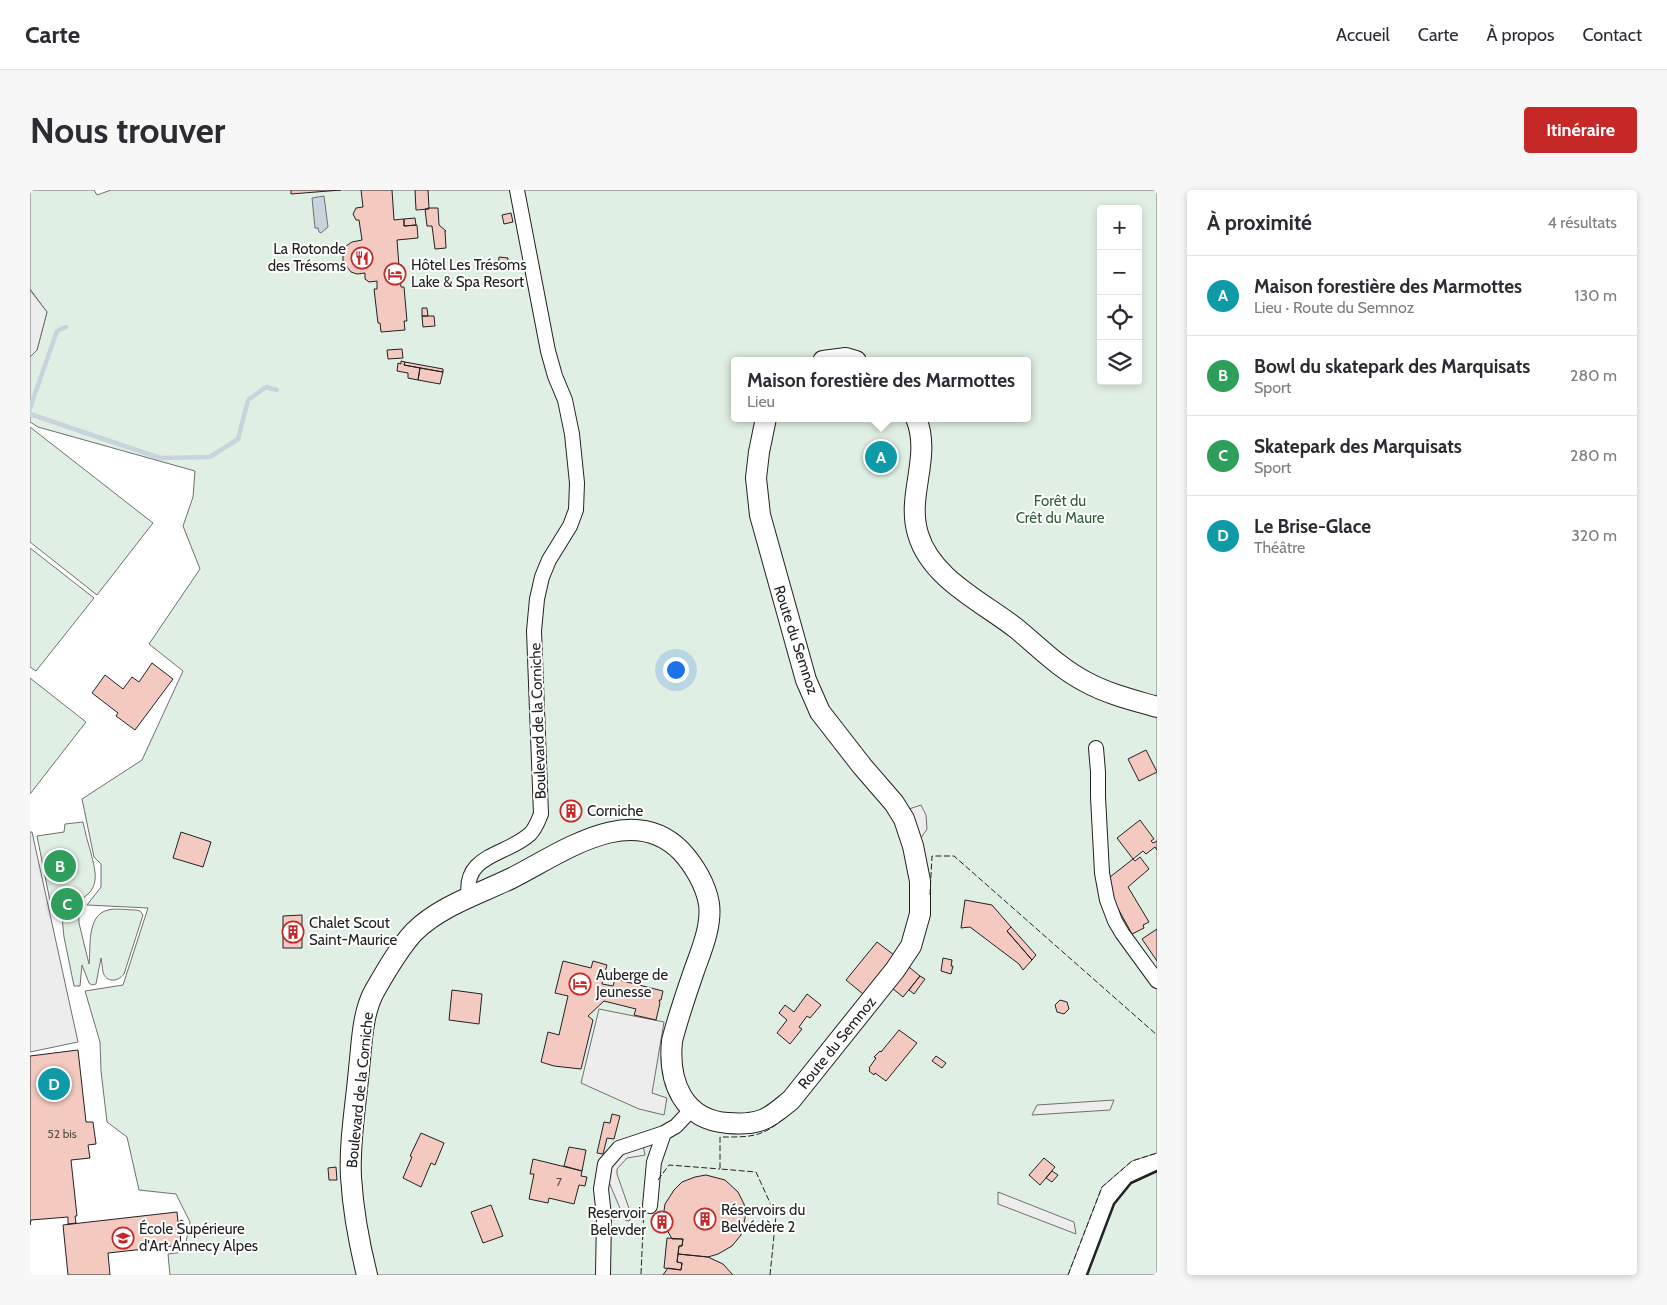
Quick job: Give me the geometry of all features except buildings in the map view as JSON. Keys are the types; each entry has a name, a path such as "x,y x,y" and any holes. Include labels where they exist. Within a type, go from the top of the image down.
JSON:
{"main road":[{"name":"Route du Semnoz","path":"469,897 595,836 614,832 647,832 663,837 677,847 690,860 699,876 709,904 709,920 706,935 676,1023 672,1041 672,1071 683,1098 692,1109 701,1117 714,1122 749,1124 763,1120 778,1112 804,1085 895,970 911,946 920,914 920,881 913,846 904,819 894,803 820,712 806,680 760,515 756,478 765,422"},
{"path":"917,422 922,440 921,463 915,491 913,516 918,536 932,561 947,577 1011,625 1071,674 1088,684 1121,697 1157,707"},
{"name":"Boulevard de la Corniche","path":"367,1275 360,1249 351,1175 363,1033 368,1007 375,990 414,932 444,910 469,897"}],"street":[{"name":"Boulevard de la Corniche","path":"469,897 469,877 474,869 482,861 517,844 530,834 537,825 541,814 534,631 537,599 542,577 549,560 570,526 576,510 577,484 572,434 565,400 555,376 548,351 517,190"},
{"path":"1096,748 1102,872 1107,900 1122,933 1157,981"},
{"path":"603,1275 604,1216 601,1189 605,1164 620,1148 664,1133 676,1126 692,1109"},
{"path":"650,1206 654,1162 664,1133"}],"green space":[{"name":"Forêt du Crêt du Maure","path":"30,190 94,190 97,195 111,190 1157,190 1157,1153 1132,1161 1102,1187 1068,1275 170,1275 168,1254 184,1252 190,1222 176,1194 139,1190 127,1137 107,1122 101,1071 100,1042 85,991 123,985 148,908 87,905 101,887 101,864 94,857 82,799 142,760 183,671 149,644 200,569 183,526 193,497 195,471 38,427 30,422 30,357 37,350 47,312 30,289"},
{"path":"30,427 153,523 97,595 30,542"},
{"path":"30,548 94,598 36,671 30,667"},
{"path":"30,678 86,722 30,794"},
{"path":"83,822 95,874 94,886 78,901 79,923 89,964 91,933 96,918 101,913 108,910 122,909 140,911 143,915 124,974 119,979 109,980 103,972 101,958 96,984 92,985 89,983 82,965 80,986 74,986 64,937 61,907 50,901 37,836 64,832 65,824"},
{"path":"1157,1171 1157,1275 1087,1275 1114,1204 1131,1183"}],"shaded area":[{"path":"324,196 328,227 321,233 318,228 315,228 312,198"},
{"path":"30,290 47,312 37,350 30,357"},
{"path":"921,805 926,815 927,829 919,841 909,809"},
{"path":"30,832 32,832 78,1042 30,1052"},
{"path":"599,1009 664,1022 652,1093 667,1098 664,1115 639,1109 581,1083"},
{"path":"1114,1100 1110,1110 1032,1115 1037,1105"},
{"path":"643,1145 645,1155 627,1158 617,1169 632,1217 629,1221 625,1220 608,1180 613,1158"},
{"path":"998,1192 1074,1222 1076,1234 998,1204"}],"waterway":[{"path":"30,408 57,331 66,327"},
{"path":"30,414 160,458 210,457 238,439 248,400 266,387 277,390"}],"fence":[{"path":"930,895 932,856 954,856 1157,1035"},
{"path":"770,1275 776,1216 756,1172 720,1169 720,1137 740,1137 762,1133 786,1117"},
{"path":"1068,1275 1102,1187 1132,1161 1157,1153"},
{"path":"658,1180 669,1165 720,1169"},
{"path":"641,1274 644,1207"}],"wall":[{"path":"1087,1275 1114,1204 1131,1183 1157,1171"}],"place":[{"name":"La Rotonde des Trésoms","path":"362,258"},
{"name":"Hôtel Les Trésoms Lake & Spa Resort","path":"395,274"},
{"name":"Maison forestière des Marmottes","path":"881,457"},
{"name":"Corniche","path":"571,811"},
{"name":"Bowl du skatepark des Marquisats","path":"60,866"},
{"name":"Skatepark des Marquisats","path":"67,904"},
{"name":"Chalet Scout Saint-Maurice","path":"293,932"},
{"name":"Auberge de Jeunesse","path":"580,984"},
{"name":"Le Brise-Glace","path":"54,1084"},
{"name":"Réservoirs du Belvédère 2","path":"705,1219"},
{"name":"Reservoir Belevder","path":"662,1222"},
{"name":"École Supérieure d'Art Annecy Alpes","path":"123,1238"}]}
